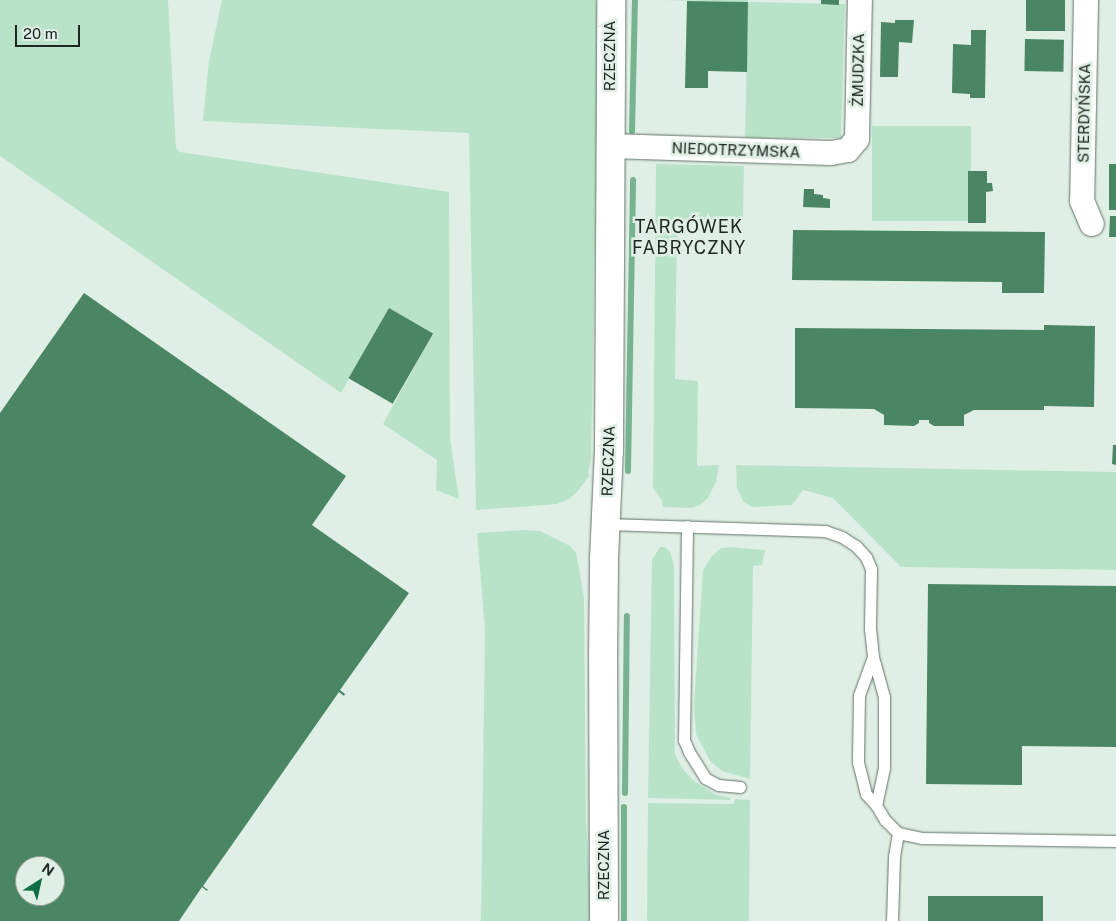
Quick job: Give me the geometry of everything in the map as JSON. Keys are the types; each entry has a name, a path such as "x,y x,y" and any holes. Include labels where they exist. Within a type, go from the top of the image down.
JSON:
{"street":[{"name":"RZECZNA","path":"604,921 603,660 610,440 611,0"},
{"name":"ŻMUDZKA","path":"857,139 860,0"},
{"name":"STERDYŃSKA","path":"1086,0 1082,201 1092,224"},
{"name":"NIEDOTRZYMSKA","path":"610,146 831,153 848,150 857,139"}],"lane":[{"path":"606,524 825,531 842,537 856,546 866,557 871,569 870,628 873,657 884,697 884,768 876,806"},
{"path":"687,526 684,740 705,778 718,785 740,787"},
{"path":"873,657 859,694 858,762 866,794 885,820 898,833 922,838 1116,841"},
{"path":"892,921 894,856 898,833"}],"green space":[{"path":"0,0 168,0 176,148 180,152 449,192 450,438 459,499 436,490 437,460 383,424 433,333 389,308 341,393 0,156"},
{"path":"222,0 596,0 599,17 591,460 588,474 590,475 569,499 557,504 476,510 469,133 203,121 209,61"},
{"path":"661,0 748,0 748,2"},
{"path":"748,2 845,4 841,138 745,138"},
{"path":"872,126 971,126 971,221 872,221"},
{"path":"656,164 744,166 743,219 677,219 675,379 698,381 697,466 719,465 716,482 708,498 700,505 691,508 663,507 662,500 653,488"},
{"path":"736,465 1116,472 1116,570 901,567 833,498 803,490 792,505 752,507 743,501 737,488"},
{"path":"524,530 540,531 570,546 576,553 579,568 584,598 586,821 592,921 481,921 485,630 477,533"},
{"path":"660,547 665,547 670,552 674,565 675,754 682,768 694,781 716,795 731,798 730,800 648,798 652,560"},
{"path":"721,548 765,550 762,565 753,566 750,779 722,771 710,761 696,734 694,704 703,570 712,556"},
{"path":"735,799 750,800 749,921 647,921 648,803 733,804"}],"building":[{"path":"821,0 839,0 839,5 821,4"},
{"path":"1026,0 1065,0 1065,31 1026,31"},
{"path":"687,1 748,2 747,72 708,71 708,88 685,88"},
{"path":"895,20 914,20 912,43 899,42 898,77 880,77 881,22 895,23"},
{"path":"971,30 986,30 985,98 970,98 970,94 952,93 953,44 971,45"},
{"path":"1025,39 1064,40 1063,72 1024,71"},
{"path":"1109,164 1116,164 1116,210 1109,210"},
{"path":"968,171 987,171 987,183 992,183 993,191 986,192 986,223 968,223"},
{"path":"804,189 814,189 814,194 823,195 823,198 830,199 830,208 803,207"},
{"path":"1110,216 1116,216 1116,237 1109,237"},
{"path":"793,230 1045,232 1044,293 1002,293 1002,282 792,280"},
{"path":"84,293 346,476 312,525 409,593 340,690 345,694 344,696 339,692 203,886 208,890 202,887 179,921 0,921 0,413"},
{"path":"389,308 433,334 393,404 348,378"},
{"path":"1044,325 1095,326 1094,407 1044,406 1044,410 974,410 964,415 964,426 934,426 929,423 929,420 919,420 919,423 914,426 884,425 884,415 874,409 795,408 795,328 1044,330"},
{"path":"1113,445 1116,445 1116,465 1112,464"},
{"path":"928,584 1116,586 1116,747 1022,746 1022,785 926,784"},
{"path":"928,896 1043,896 1043,921 928,921"}],"waterway":[{"path":"632,131 635,0"},
{"path":"628,471 633,180"},
{"path":"625,793 627,616"},
{"path":"624,807 624,921"}],"district":[{"name":"TARGÓWEK FABRYCZNY","path":"689,238"}]}
